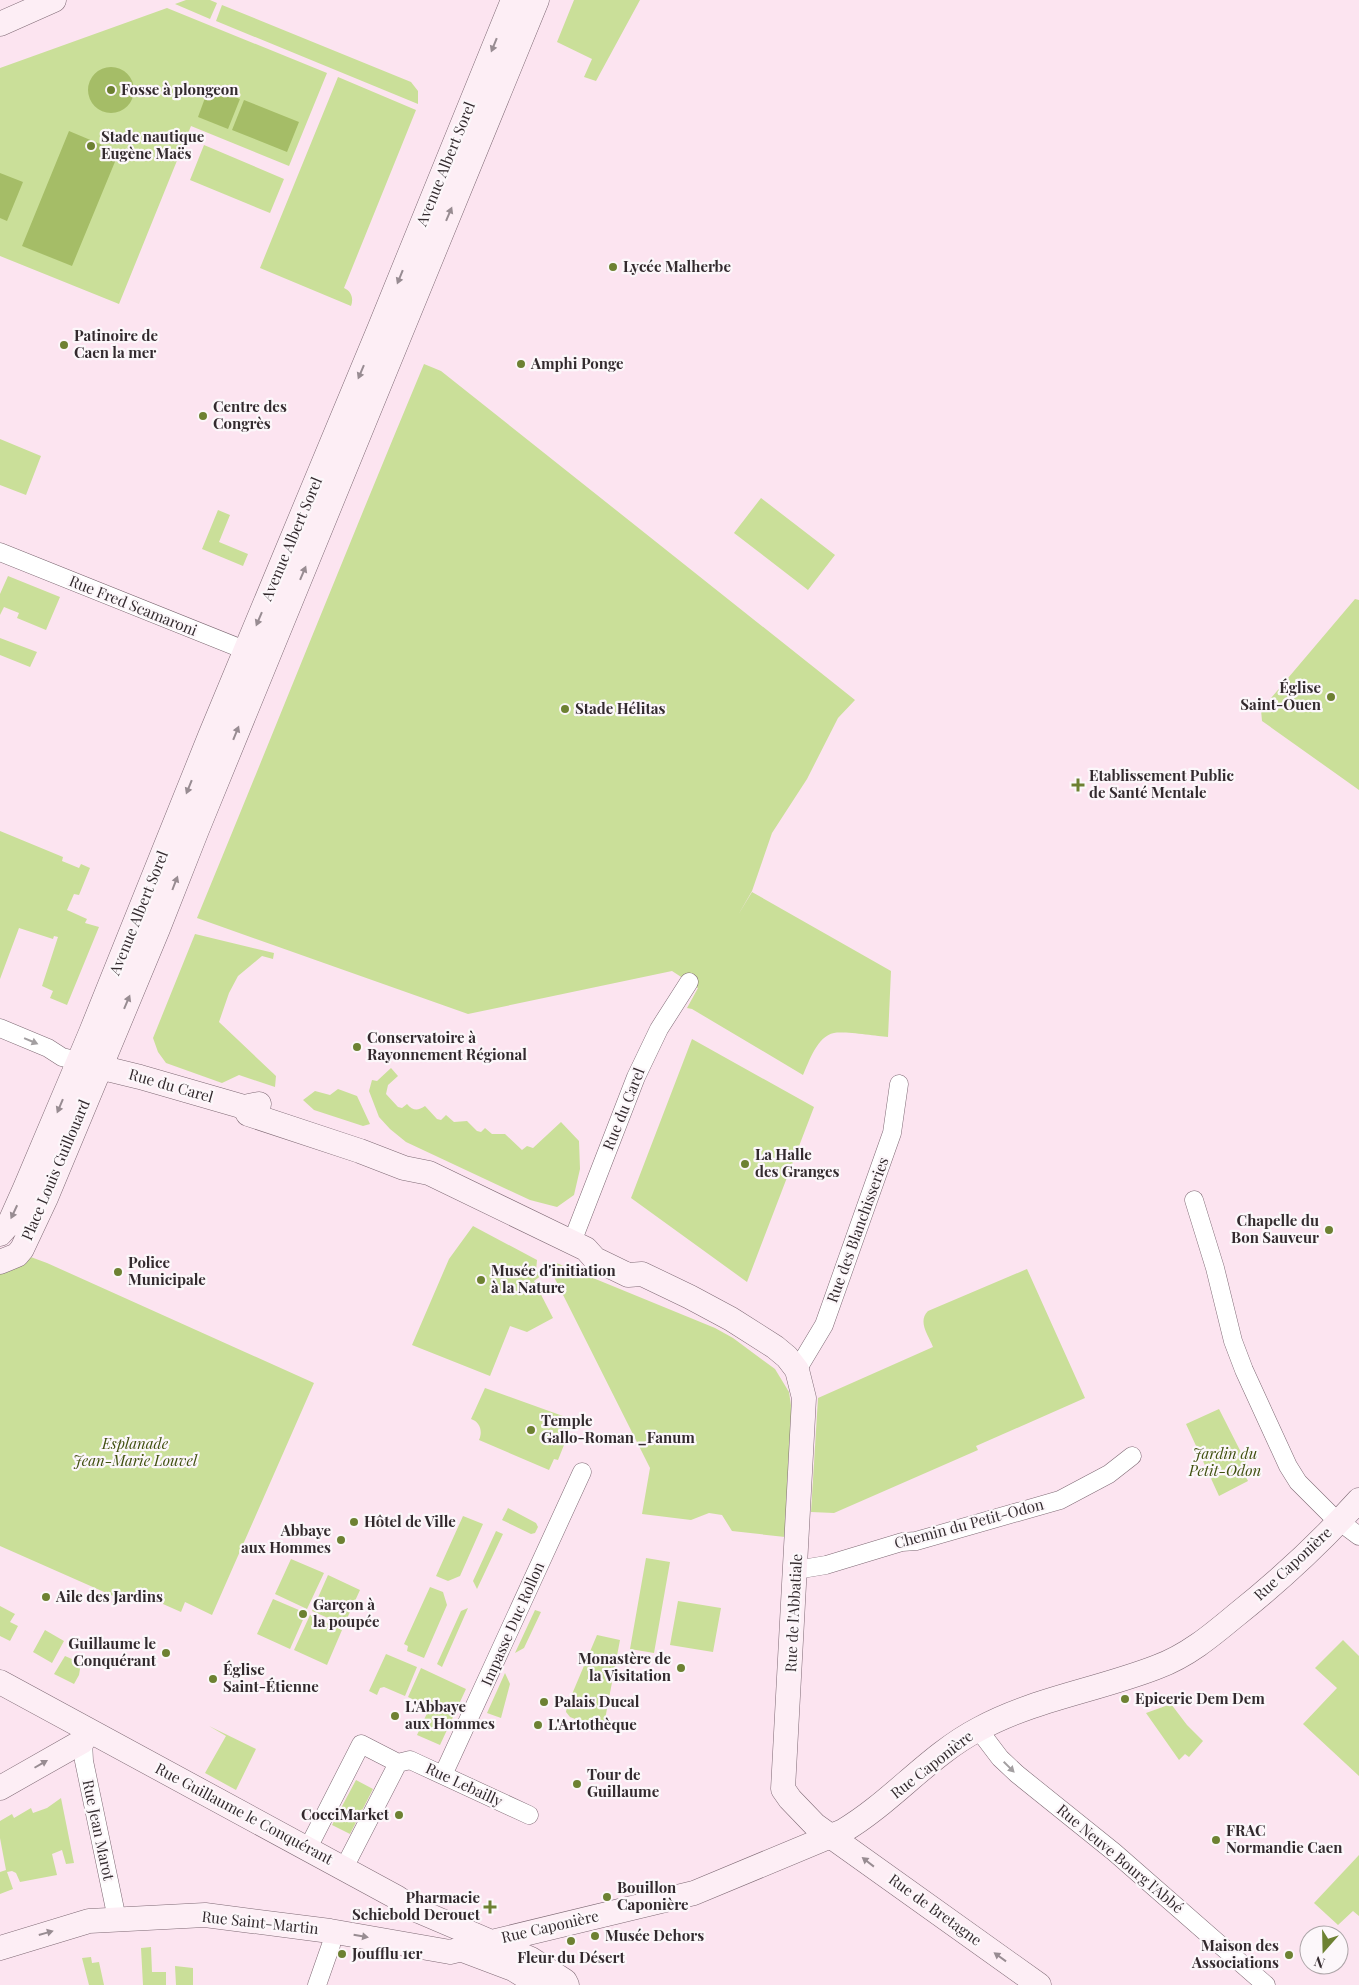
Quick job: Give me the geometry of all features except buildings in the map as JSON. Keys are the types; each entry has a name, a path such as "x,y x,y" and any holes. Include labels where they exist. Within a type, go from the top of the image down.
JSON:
{"main road":[{"path":"0,24 54,0"},
{"name":"Avenue Albert Sorel","path":"420,256 513,0"},
{"name":"Avenue Albert Sorel","path":"80,1062 158,929 189,848 256,655 420,256 537,0"},
{"name":"Rue du Carel","path":"80,1062 148,1079 244,1107 261,1104 374,1141 409,1155 429,1173 579,1246 604,1250 636,1265 642,1274 731,1319 775,1347 787,1357 797,1370"},
{"name":"Place Louis Guillouard","path":"0,1234 9,1224 80,1062"},
{"name":"Place Louis Guillouard","path":"0,1262 17,1255 28,1239 80,1062"},
{"name":"Rue de l'Abbatiale","path":"797,1370 804,1398 783,1789 815,1825 831,1835"},
{"name":"Rue Caponière","path":"490,1942 694,1893 843,1831 862,1819 960,1740 978,1729 1004,1716 1158,1667 1200,1644 1248,1605 1340,1521 1359,1500"},
{"name":"Rue Guillaume le Conquérant","path":"0,1682 86,1735 308,1848 396,1896 414,1910 531,1959 565,1981 567,1985"},
{"path":"0,1788 86,1735"},
{"name":"Rue de Bretagne","path":"831,1835 1039,1985"},
{"name":"Rue Saint-Martin","path":"0,1948 89,1921 216,1916 330,1931 450,1952 490,1942"},
{"path":"490,1942 513,1969"},
{"path":"460,1949 513,1969 539,1985"}],"street":[{"name":"Rue Fred Scamaroni","path":"0,552 256,655"},
{"name":"Rue du Carel","path":"579,1246 636,1077 659,1029 689,982"},
{"path":"0,1028 80,1062"},
{"name":"Rue des Blanchisseries","path":"797,1370 824,1325 892,1134 899,1084"},
{"path":"1194,1200 1215,1268 1233,1341 1244,1370 1288,1466 1298,1482 1332,1516 1359,1536"},
{"name":"Chemin du Petit-Odon","path":"796,1570 826,1565 902,1542 916,1542 1060,1500 1109,1474 1132,1456"},
{"name":"Impasse Duc Rollon","path":"443,1775 582,1472"},
{"name":"Rue Neuve Bourg l'Abbé","path":"978,1729 1000,1758 1017,1774 1114,1852 1266,1985"},
{"name":"Rue Jean Marot","path":"86,1735 84,1761 117,1919"},
{"path":"308,1848 361,1744 398,1763 344,1868"},
{"name":"Rue Lebailly","path":"398,1763 410,1760 529,1815"},
{"path":"317,1985 331,1945"}],"green space":[{"path":"186,0 210,0 217,3 210,19 175,4"},
{"path":"574,0 640,0 596,81 584,77 592,59 557,42"},
{"path":"222,5 411,82 418,91 418,104 216,21"},
{"name":"Stade nautique Eugène Maës","path":"167,8 327,73 289,166 191,126 119,304 0,256 0,68"},
{"path":"338,77 416,110 344,288 351,295 351,306 260,268"},
{"path":"204,145 284,179 270,213 190,180"},
{"name":"Stade Hélitas","path":"424,364 441,371 855,700 838,718 807,779 772,833 752,891 738,915 752,892 891,971 888,1037 845,1033 828,1035 814,1050 803,1075 692,1009 687,1008 698,988 672,971 468,1014 197,918"},
{"path":"0,439 41,456 26,495 0,485"},
{"path":"761,498 835,555 808,590 734,533"},
{"path":"218,510 230,515 219,542 248,554 243,566 202,549"},
{"path":"8,576 60,597 46,630 17,618 19,613 4,607 0,615 0,594"},
{"path":"1355,599 1359,600 1359,790 1262,721 1261,710"},
{"path":"0,638 37,652 30,667 0,655"},
{"path":"0,831 63,857 62,861 79,868 81,864 90,868 79,895 74,894 67,910 87,919 85,923 99,927 67,1005 50,998 53,991 42,986 58,937 54,936 53,939 19,928 0,979"},
{"path":"195,934 274,953 273,959 262,956 238,976 229,993 219,1022 276,1076 275,1087 239,1075 222,1083 166,1063 158,1052 153,1038"},
{"name":"La Halle des Granges","path":"692,1039 814,1107 747,1282 631,1198"},
{"path":"391,1068 398,1076 388,1085 386,1094 398,1107 402,1108 407,1104 416,1110 425,1106 437,1119 441,1120 446,1115 454,1122 467,1121 477,1131 481,1132 485,1128 492,1134 505,1134 522,1150 527,1146 533,1148 561,1122 579,1141 580,1169 574,1195 557,1207 530,1200 406,1142 379,1117 369,1091 372,1080 377,1081"},
{"path":"338,1089 357,1096 370,1124 363,1126 314,1110 303,1100 315,1091 330,1095"},
{"path":"473,1226 537,1260 536,1271 542,1275 534,1281 553,1318 527,1332 510,1326 490,1376 412,1345 449,1259"},
{"name":"Esplanade Jean-Marie Louvel","path":"28,1256 314,1383 212,1615 185,1602 181,1612 163,1604 165,1599 157,1595 155,1599 134,1596 120,1599 0,1546 0,1272"},
{"path":"554,1262 715,1328 733,1338 775,1369 789,1392 792,1412 785,1537 732,1531 722,1515 709,1513 691,1520 642,1514 650,1468 548,1265"},
{"path":"1027,1269 1085,1398 976,1446 978,1450 834,1513 811,1512 818,1398 933,1347 924,1324 925,1315 928,1311"},
{"path":"485,1388 574,1420 558,1460 554,1459 549,1470 479,1440 480,1427 477,1422 471,1419"},
{"name":"Jardin du Petit-Odon","path":"1219,1409 1249,1468 1243,1471 1248,1481 1219,1496 1186,1424"},
{"path":"508,1508 536,1523 538,1527 535,1533 531,1534 502,1520"},
{"path":"463,1516 483,1524 460,1576 448,1581 436,1576"},
{"path":"496,1531 503,1534 477,1589 473,1581"},
{"path":"646,1558 670,1562 654,1653 630,1649"},
{"path":"291,1559 324,1573 307,1609 275,1594"},
{"path":"328,1575 360,1590 344,1625 312,1611"},
{"path":"430,1587 443,1592 447,1605 424,1658 407,1651 408,1646 404,1644"},
{"path":"273,1599 306,1613 290,1649 257,1634"},
{"path":"678,1601 721,1608 713,1652 670,1645"},
{"path":"0,1606 15,1614 10,1622 18,1626 10,1641 0,1636"},
{"path":"468,1608 442,1667 437,1664 461,1611"},
{"path":"535,1610 541,1612 524,1648 515,1653"},
{"path":"310,1615 342,1630 327,1665 294,1650"},
{"path":"45,1630 64,1641 52,1663 33,1652"},
{"path":"597,1635 620,1640 603,1730 570,1717 566,1712"},
{"path":"1343,1640 1359,1656 1359,1776 1303,1724 1337,1688 1315,1668"},
{"path":"386,1654 417,1667 405,1696 384,1687 380,1688 377,1695 369,1691"},
{"path":"65,1656 81,1663 79,1675 74,1684 54,1674"},
{"path":"421,1668 466,1689 440,1745 417,1735 429,1709 427,1706 408,1697"},
{"path":"505,1673 510,1684 501,1718 487,1713"},
{"path":"1171,1704 1187,1725 1203,1741 1189,1757 1185,1754 1179,1760 1146,1713"},
{"path":"209,1726 256,1749 236,1790 205,1773 226,1736"},
{"path":"356,1780 373,1789 350,1834 332,1825"},
{"path":"61,1798 74,1863 66,1864 62,1850 52,1854 57,1875 20,1882 16,1873 12,1871 7,1872 13,1889 0,1894 0,1872 6,1870 0,1838 0,1821 12,1814 14,1818 31,1808 33,1813 47,1808"},
{"path":"1359,1855 1359,1916 1353,1911 1338,1925 1314,1903"},
{"path":"151,1947 152,1972 166,1972 166,1985 143,1985 141,1948"},
{"path":"91,1957 92,1963 99,1962 104,1985 89,1985 82,1958"},
{"path":"175,1966 193,1968 193,1985 176,1985"}],"shaded area":[{"name":"Fosse à plongeon","path":"111,67 124,71 130,77 134,90 130,103 124,109 111,113 98,109 92,103 88,90 92,77 98,71"},
{"path":"209,87 240,99 228,129 198,117"},
{"path":"244,100 299,122 287,152 232,130"},
{"path":"69,131 119,152 72,266 22,246"},
{"path":"0,173 23,182 7,221 0,218"}],"place":[{"name":"Fosse à plongeon","path":"111,90"},
{"name":"Stade nautique Eugène Maës","path":"91,146"},
{"name":"Lycée Malherbe","path":"613,267"},
{"name":"Patinoire de Caen la mer","path":"64,345"},
{"name":"Amphi Ponge","path":"521,364"},
{"name":"Centre des Congrès","path":"203,416"},
{"name":"Église Saint-Ouen","path":"1331,697"},
{"name":"Stade Hélitas","path":"565,709"},
{"name":"Etablissement Public de Santé Mentale","path":"1078,785"},
{"name":"Conservatoire à Rayonnement Régional","path":"357,1047"},
{"name":"La Halle des Granges","path":"745,1164"},
{"name":"Chapelle du Bon Sauveur","path":"1329,1230"},
{"name":"Police Municipale","path":"118,1272"},
{"name":"Musée d'initiation à la Nature","path":"481,1280"},
{"name":"Temple Gallo-Roman _Fanum","path":"531,1430"},
{"name":"Hôtel de Ville","path":"354,1522"},
{"name":"Abbaye aux Hommes","path":"341,1540"},
{"name":"Aile des Jardins","path":"46,1597"},
{"name":"Garçon à la poupée","path":"303,1614"},
{"name":"Guillaume le Conquérant","path":"166,1653"},
{"name":"Monastère de la Visitation","path":"681,1668"},
{"name":"Église Saint-Étienne","path":"213,1679"},
{"name":"Epicerie Dem Dem","path":"1125,1699"},
{"name":"Palais Ducal","path":"544,1702"},
{"name":"L'Abbaye aux Hommes","path":"395,1716"},
{"name":"L'Artothèque","path":"538,1725"},
{"name":"Tour de Guillaume","path":"577,1784"},
{"name":"CocciMarket","path":"399,1815"},
{"name":"FRAC Normandie Caen","path":"1216,1840"},
{"name":"Bouillon Caponière","path":"607,1897"},
{"name":"Pharmacie Schiebold Derouet","path":"490,1907"},
{"name":"Musée Dehors","path":"595,1936"},
{"name":"Fleur du Désert","path":"571,1941"},
{"name":"Joufflu 1er","path":"342,1954"},
{"name":"Maison des Associations","path":"1289,1955"}]}
